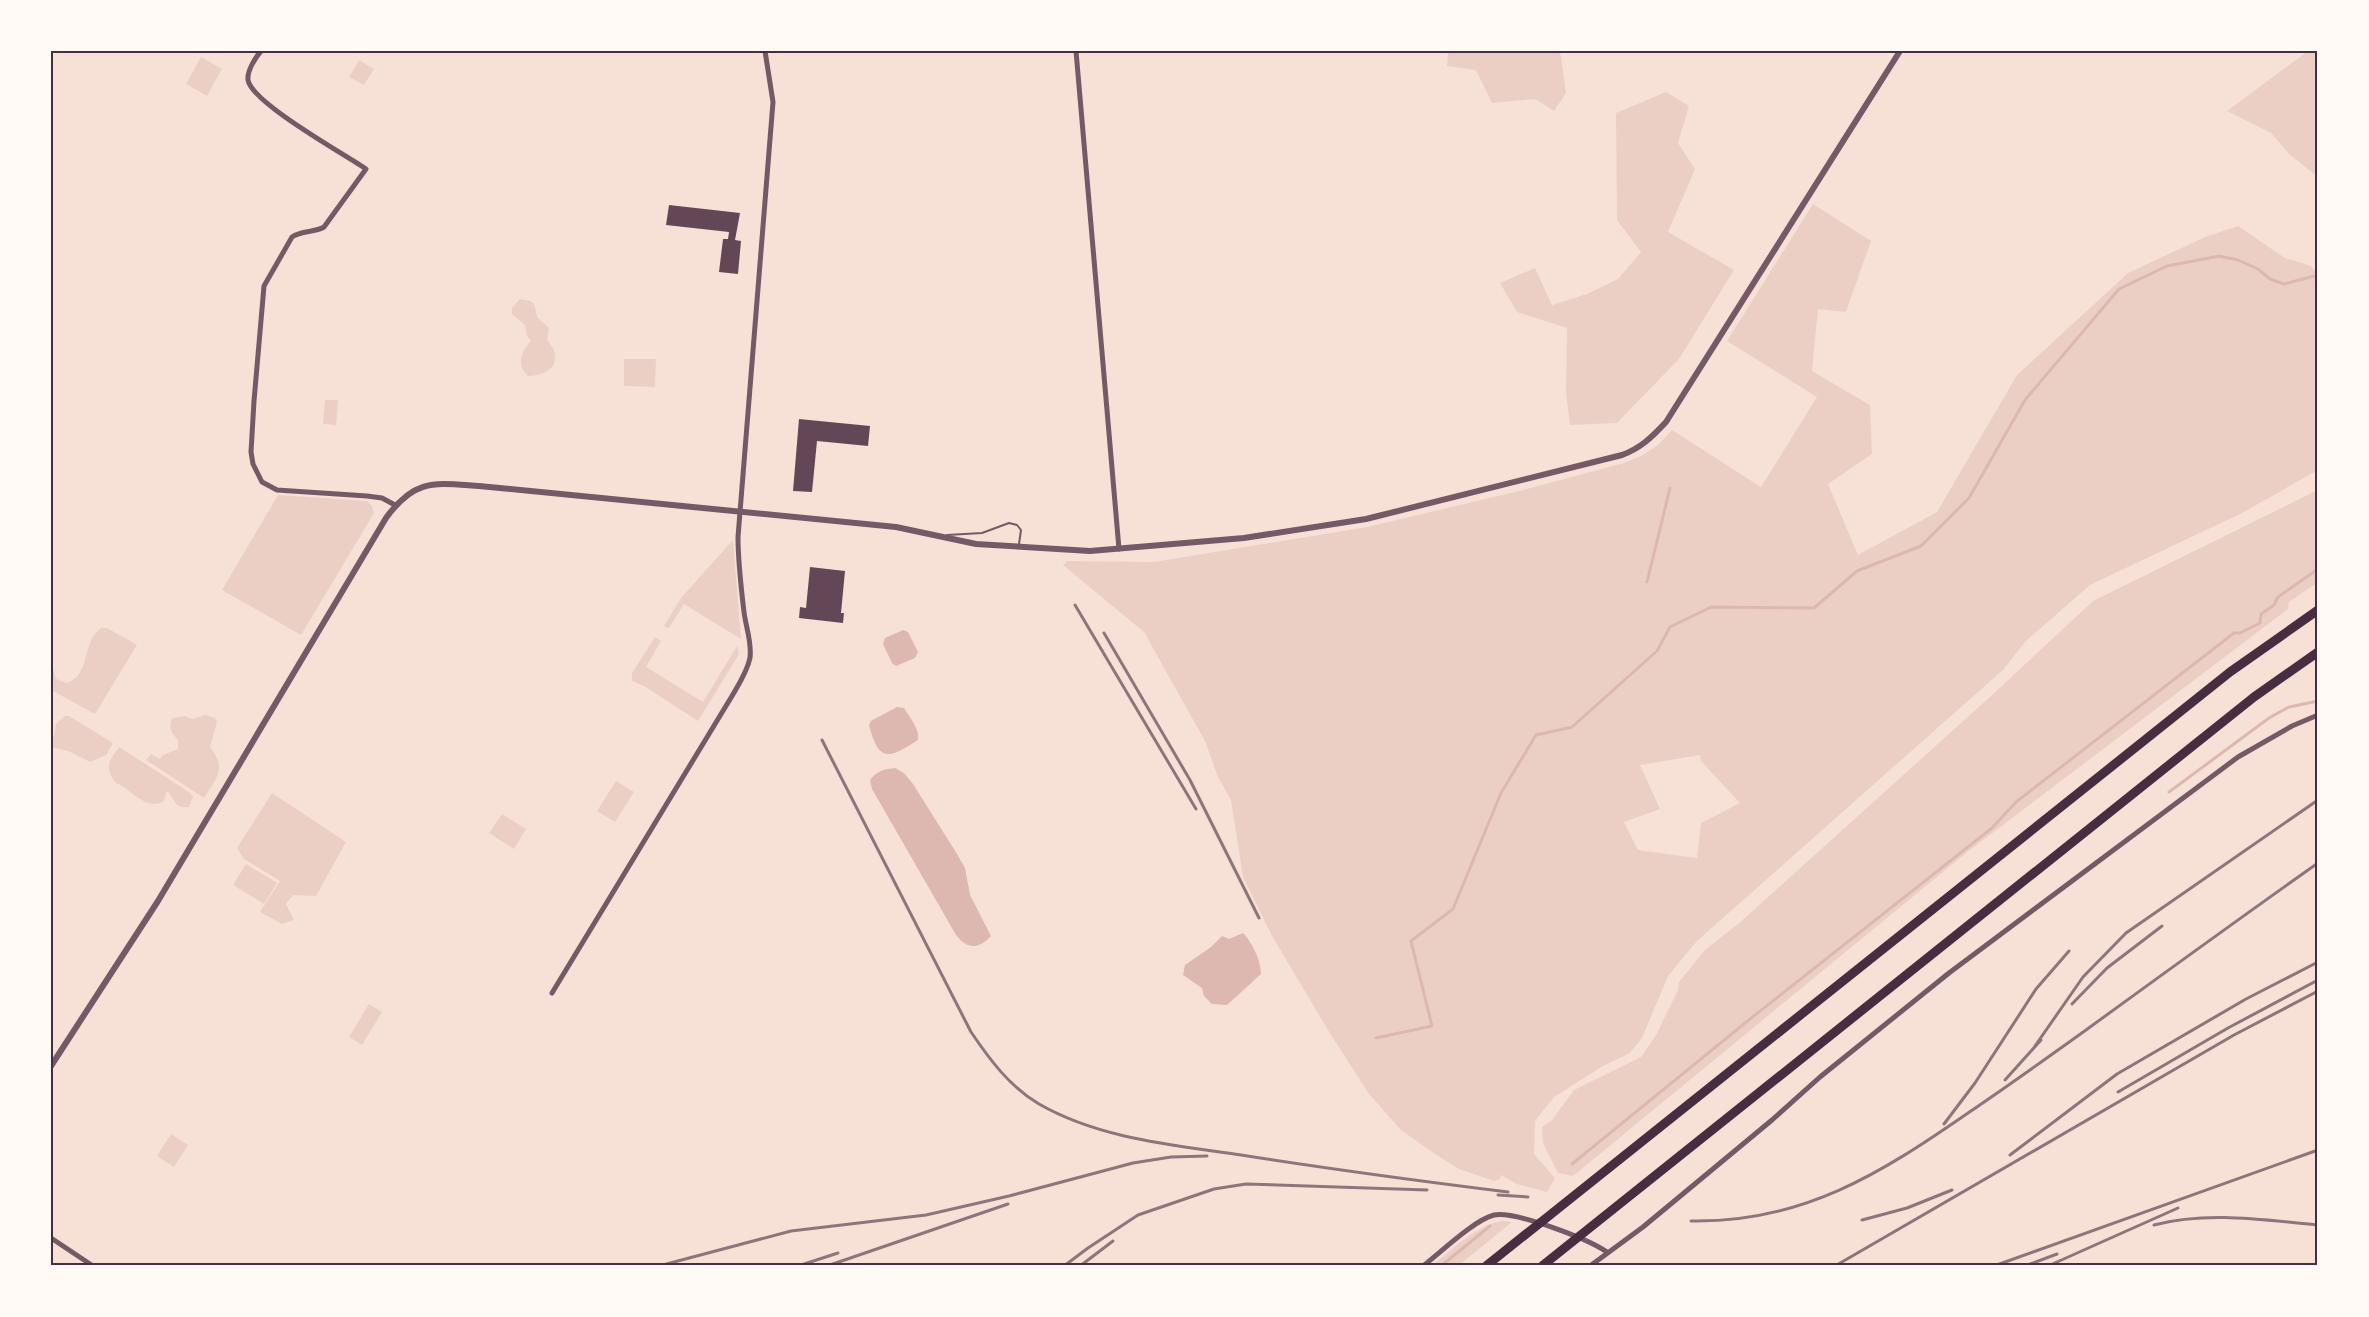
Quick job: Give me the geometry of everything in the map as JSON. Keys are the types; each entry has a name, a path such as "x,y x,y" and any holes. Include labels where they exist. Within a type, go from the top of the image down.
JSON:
{"highway":[{"path":"1486,1266 2230,672 2318,610"},
{"path":"1542,1266 2254,697 2318,652"}],"street":[{"path":"261,51 254,60 248,78 251,88 271,108 366,169 324,227 318,231 298,233 292,237 264,286 251,442 253,464 262,482 277,490 368,496 382,498 395,505"},
{"path":"552,993 747,669 751,646 738,560 739,512 773,102 765,51"},
{"path":"1076,51 1119,549"},
{"path":"51,1066 158,901 395,505 414,490 439,484 860,523 932,534 976,544 1071,551 1244,538 1366,519 1518,483 1622,455 1637,449 1651,439 1666,422 1900,51"},
{"path":"1590,1266 1643,1227 1820,1077 1949,973 2238,757 2292,726 2318,715"},
{"path":"1423,1266 1477,1224 1494,1215 1520,1218 1596,1244 1607,1252"},
{"path":"51,1238 93,1266"}],"lane":[{"path":"932,534 982,533 1009,523 1017,525 1021,530 1021,543 1015,548"}],"shaded area":[{"path":"1448,51 1560,51 1566,93 1554,111 1535,99 1492,103 1476,70 1447,66"},
{"path":"2308,51 2318,51 2318,177 2289,154 2271,133 2227,111"},
{"path":"201,57 222,69 207,96 186,84"},
{"path":"359,60 374,69 364,85 349,77"},
{"path":"1666,92 1689,106 1678,143 1695,169 1668,232 1734,270 1679,359 1617,423 1570,425 1566,393 1567,328 1517,312 1500,283 1535,268 1552,305 1587,294 1618,279 1641,252 1617,220 1616,113"},
{"path":"1813,204 1871,241 1846,312 1818,309 1812,371 1870,405 1872,454 1828,484 1858,555 1937,512 2017,375 2128,273 2205,237 2238,226 2285,258 2311,266 2318,274 2318,470 2242,513 2090,585 2025,642 2004,669 1697,941 1668,976 1642,1038 1630,1053 1603,1066 1554,1097 1535,1121 1534,1154 1555,1178 1547,1192 1517,1184 1501,1175 1500,1179 1494,1181 1459,1169 1435,1154 1401,1130 1369,1094 1272,936 1243,877 1231,800 1218,777 1205,741 1144,632 1063,565 1067,561 1154,562 1367,527 1624,463 1658,445 1672,430 1761,487 1817,397 1727,341","holes":["1700,755 1701,761 1740,803 1701,823 1697,858 1638,850 1624,822 1660,809 1640,765"]},
{"path":"520,299 531,301 535,306 537,317 549,328 547,340 555,354 555,360 549,370 544,373 528,376 522,367 522,354 531,341 527,336 525,325 512,314 512,308"},
{"path":"624,359 656,359 655,387 624,386"},
{"path":"325,400 338,400 336,425 323,424"},
{"path":"2318,490 2318,582 2289,602 2288,609 1966,853 1573,1176 1558,1173 1543,1143 1542,1127 1552,1120 1574,1090 1641,1057 1656,1035 1678,990 1679,982 1705,950 1738,924 2093,601"},
{"path":"278,495 367,501 374,513 301,635 222,590"},
{"path":"733,540 741,639 684,604 669,628 664,626 681,598"},
{"path":"101,628 107,628 137,645 95,714 51,690 51,662 56,679 67,683 75,678 80,672 91,641"},
{"path":"903,630 908,632 918,652 915,658 896,666 892,663 883,644 885,638"},
{"path":"655,637 661,641 646,667 703,702 737,646 739,654 698,721 644,686 632,681 632,673"},
{"path":"897,707 904,708 912,720 918,732 918,740 900,751 887,754 877,746 869,725 871,721"},
{"path":"205,715 215,718 217,722 210,747 219,767 216,778 204,798 146,760 151,754 160,759 163,755 178,749 178,740 170,727 172,718 185,716 192,719"},
{"path":"65,716 69,716 113,743 106,755 90,762 68,751 51,747 51,736 54,736 56,724"},
{"path":"119,747 189,792 193,797 189,807 178,805 167,791 164,801 151,804 116,783 110,772 109,764"},
{"path":"895,768 904,773 913,784 965,868 970,895 991,936 982,944 968,945 956,935 872,789 870,780 875,774"},
{"path":"616,781 634,792 615,822 597,811"},
{"path":"272,793 346,842 316,896 293,895 286,904 294,920 282,924 260,912 280,881 244,859 237,848"},
{"path":"502,814 526,829 514,849 489,833"},
{"path":"246,864 277,883 264,904 233,885"},
{"path":"1243,933 1255,952 1261,974 1227,1005 1212,1004 1204,996 1202,988 1183,975 1185,965 1211,947 1222,936 1229,939"},
{"path":"369,1004 382,1012 362,1045 349,1037"},
{"path":"171,1134 188,1145 174,1167 157,1156"},
{"path":"1503,1221 1512,1222 1458,1266 1432,1266 1475,1232"}],"building":[{"path":"669,205 740,213 735,240 741,241 738,274 719,272 723,239 728,239 729,232 666,225"},
{"path":"799,419 870,426 868,446 817,441 812,492 793,491"},
{"path":"810,567 845,571 841,613 844,613 843,623 799,618 800,607 806,608"}],"waterway":[{"path":"1376,1038 1432,1026 1411,941 1453,909 1501,793 1536,735 1572,727 1657,651 1670,627 1711,607 1814,608 1857,571 1921,546 1969,498 2025,400 2119,289 2167,266 2219,256 2238,260 2258,269 2270,279 2284,284 2318,275"},
{"path":"1647,582 1670,488"},
{"path":"1572,1164 1750,1019 1992,828 2016,802 2234,633 2240,633 2260,623 2261,614 2274,605 2278,597 2318,569"},
{"path":"2169,792 2269,718 2289,707 2318,701"},
{"path":"1441,1266 1490,1226"}],"railway":[{"path":"1075,605 1196,809"},
{"path":"1104,633 1190,780 1259,918"},
{"path":"822,740 971,1032 1001,1072 1019,1090 1039,1104 1087,1125 1138,1139 1341,1170 1508,1192"},
{"path":"2035,1046 2083,977 2126,933 2318,800"},
{"path":"1691,1221 1769,1214 1804,1204 1871,1175 1998,1093 2318,863"},
{"path":"2072,1004 2107,968 2162,926"},
{"path":"1944,1124 1975,1083 2036,989 2069,951"},
{"path":"2010,1155 2117,1074 2246,999 2318,962"},
{"path":"2118,1092 2228,1028 2318,980"},
{"path":"1835,1266 2234,1035 2318,991"},
{"path":"2005,1080 2041,1040"},
{"path":"1994,1266 2318,1150"},
{"path":"659,1266 791,1231 926,1215 1133,1163 1171,1157 1207,1156"},
{"path":"1064,1266 1138,1215 1214,1189 1246,1184 1427,1190"},
{"path":"1862,1220 1907,1208 1952,1190"},
{"path":"1498,1195 1528,1197"},
{"path":"827,1266 1008,1204"},
{"path":"2048,1266 2178,1208"},
{"path":"2154,1225 2194,1218 2256,1219 2318,1225"},
{"path":"1080,1266 1113,1241"},
{"path":"798,1266 838,1253"},
{"path":"2025,1266 2057,1254"}]}
